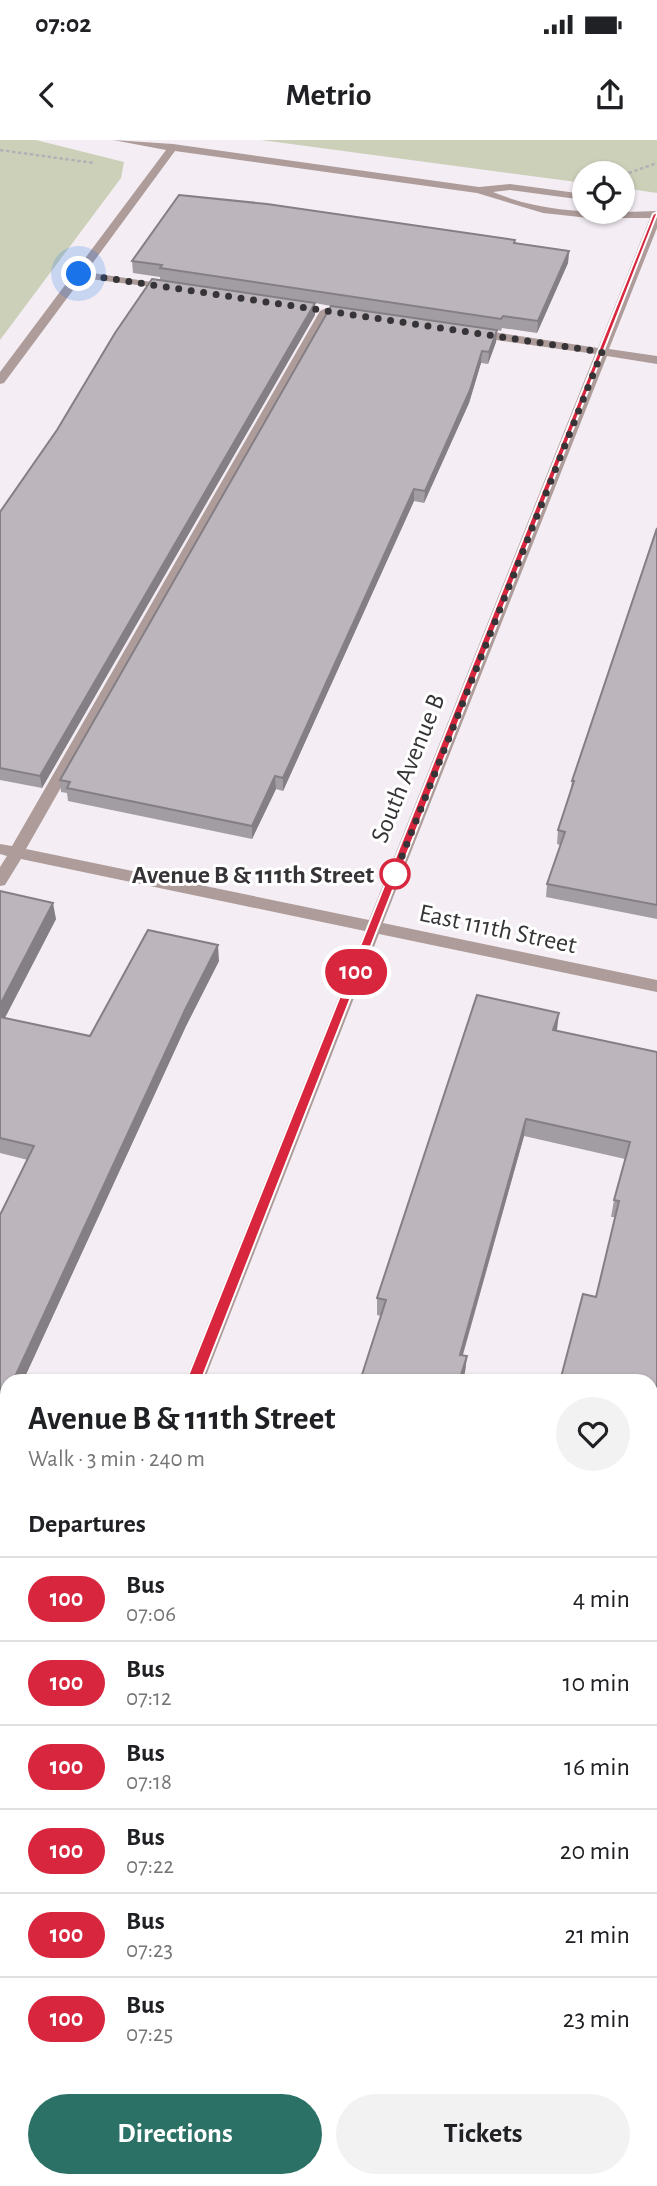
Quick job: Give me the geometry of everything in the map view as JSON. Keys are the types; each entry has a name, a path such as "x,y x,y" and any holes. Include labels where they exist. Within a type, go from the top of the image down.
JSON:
{"street":[{"path":"118,140 479,190 510,187 572,195"},
{"path":"0,380 173,147"},
{"path":"479,190 507,203 605,217 657,214"},
{"path":"635,208 657,214"},
{"name":"South Avenue B","path":"197,1374 657,214"},
{"path":"79,274 190,290"},
{"path":"0,881 8,851 326,311"},
{"path":"458,331 657,360"},
{"name":"East 111th Street","path":"8,851 657,986"}],"path":[{"path":"0,150 102,164"},
{"path":"635,171 657,163"}],"green space":[{"path":"0,140 36,140 124,162 121,178 0,340"},
{"path":"261,140 657,140 657,193 635,190 635,161 572,161 572,181"}],"building":[{"path":"179,195 267,204 515,240 514,243 569,251 538,321 503,316 501,319 160,268 162,265 132,261"},
{"path":"152,279 315,303 40,776 0,768 0,512 57,430 115,333"},
{"path":"331,306 497,330 489,352 482,351 470,390 425,491 414,489 283,778 275,776 252,826 67,788 70,782 60,780"},
{"path":"657,528 657,905 547,884 565,832 558,830 572,781"},
{"path":"0,891 53,903 0,1005"},
{"path":"148,930 218,945 185,1010 16,1374 0,1374 0,1215 34,1146 0,1138 0,1017 90,1036"},
{"path":"477,995 559,1013 553,1030 657,1052 657,1374 562,1374 583,1294 596,1297 619,1201 614,1200 630,1142 526,1119 460,1355 467,1356 461,1374 362,1374 386,1300 377,1298"}],"bus line":[{"name":"100","path":"197,1374 657,214"}],"place":[{"name":"Avenue B & 111th Street","path":"395,874"}],"route":[{"path":"79,274 602,352 395,874"}]}
